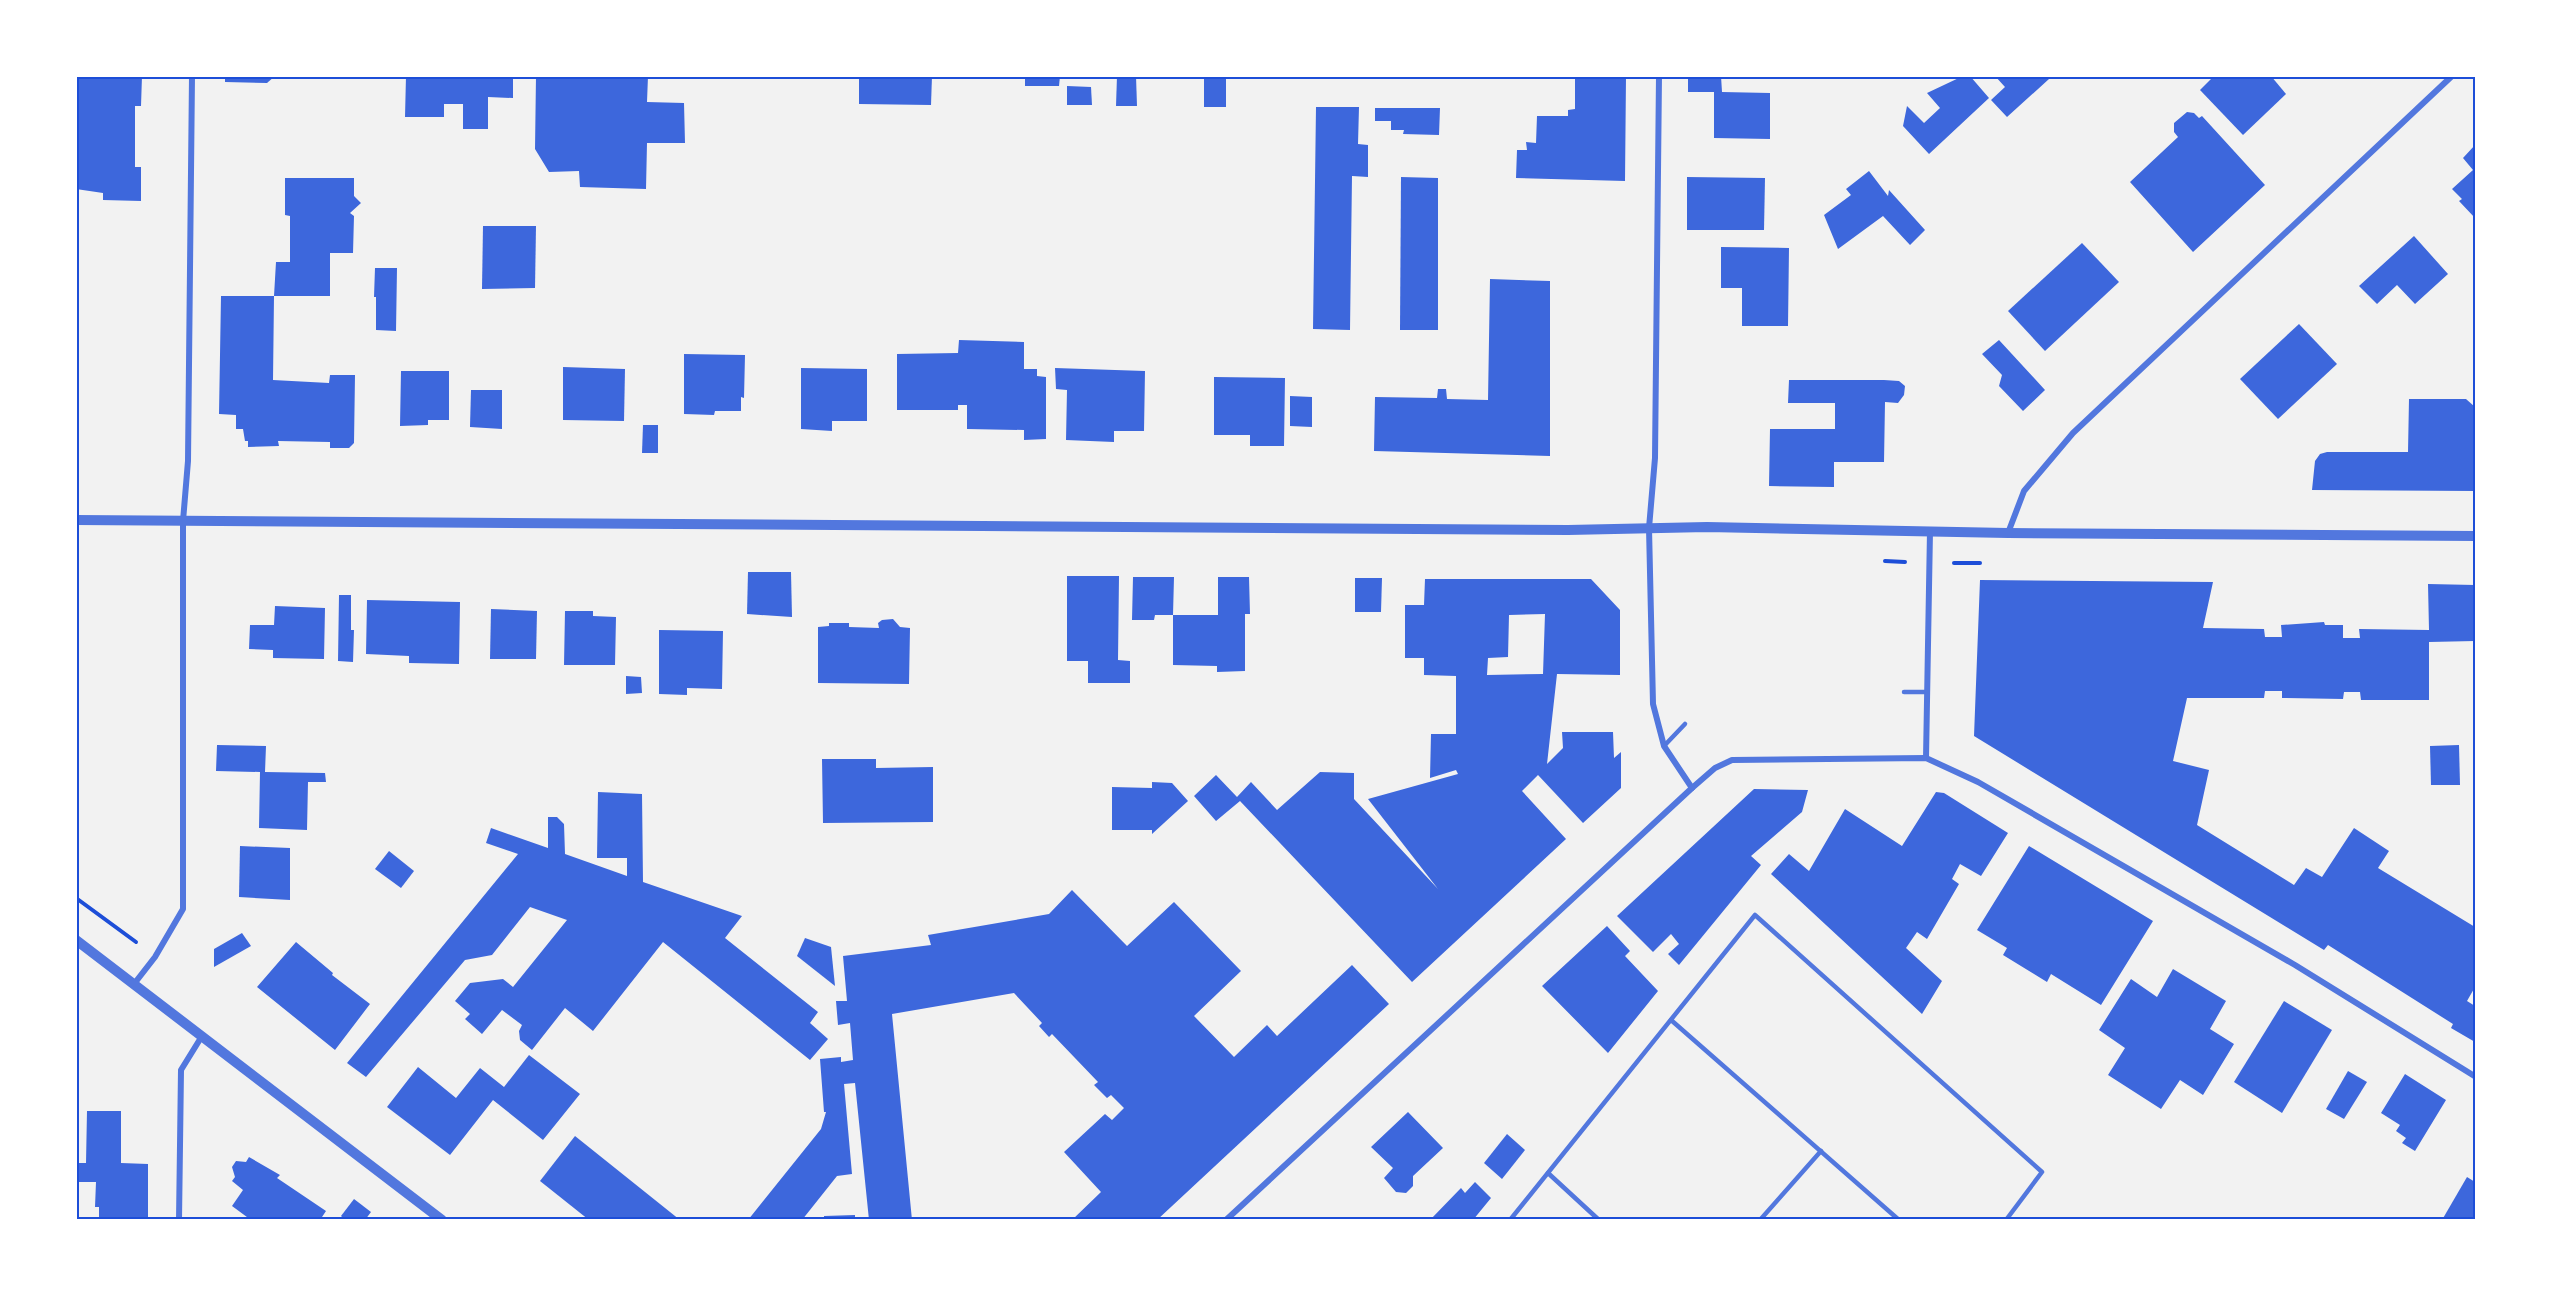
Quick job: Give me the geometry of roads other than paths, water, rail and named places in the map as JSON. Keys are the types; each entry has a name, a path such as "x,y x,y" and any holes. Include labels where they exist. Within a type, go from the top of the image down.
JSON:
{"street":[{"path":"134,984 155,957 183,909 183,521 188,461 192,76"},
{"path":"1659,76 1655,458 1649,528 1653,704 1664,746 1692,788"},
{"path":"2008,533 2024,491 2073,433 2452,76"},
{"path":"76,520 1556,530 1649,528 2475,537"},
{"path":"1926,758 1930,531"},
{"path":"1226,1220 1692,788 1716,768 1732,760 1926,758 1978,782 2274,953 2475,1077"},
{"path":"76,940 442,1220"},
{"path":"178,1220 181,1070 202,1036"}],"lane":[{"path":"1904,692 1927,692"},
{"path":"1664,746 1685,724"},
{"path":"1510,1220 1755,915 2042,1172 2006,1220"},
{"path":"1671,1020 1899,1220"},
{"path":"1760,1220 1821,1151"},
{"path":"1548,1173 1599,1220"}]}
